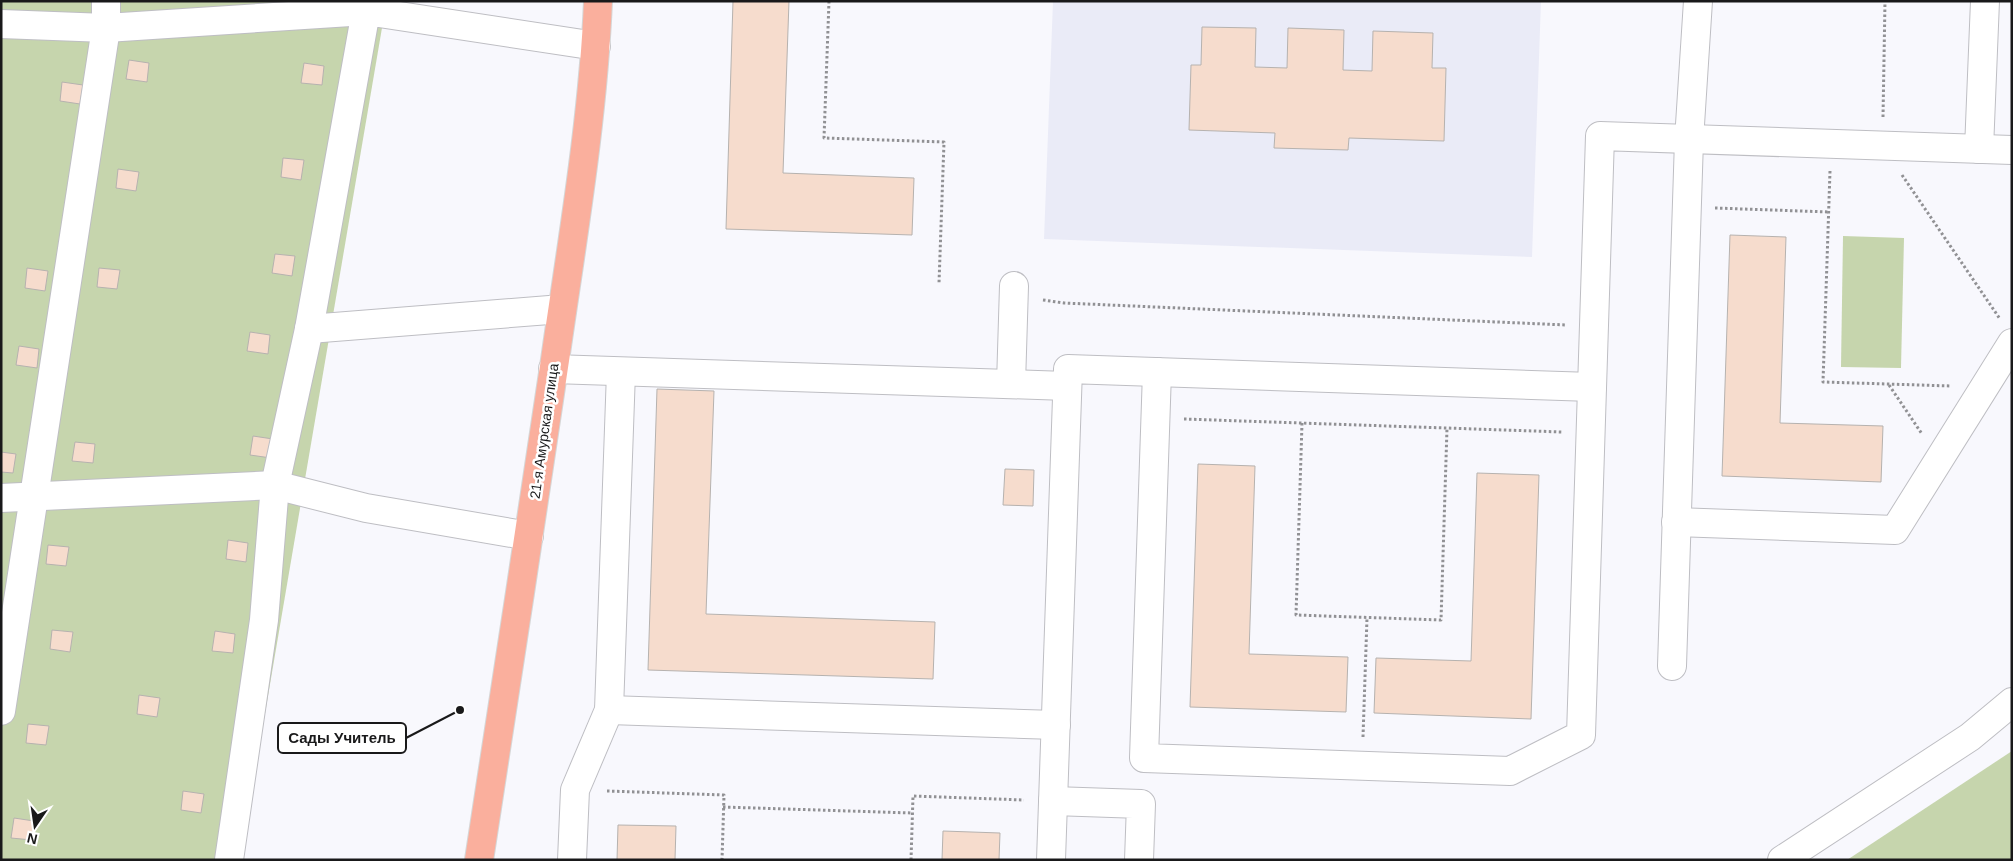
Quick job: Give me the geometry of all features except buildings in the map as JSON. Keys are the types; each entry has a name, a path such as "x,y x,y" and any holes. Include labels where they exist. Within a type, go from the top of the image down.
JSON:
{"main road":[{"name":"21-я Амурская улица","path":"479,860 562,309 589,111 596,46 598,1"}],"lane":[{"path":"1,711 106,28 106,1"},
{"path":"1672,666 1689,140 1698,1"},
{"path":"1979,149 1985,1"},
{"path":"230,860 264,620 274,485 309,329 367,6"},
{"path":"1,24 106,28 367,6 596,46"},
{"path":"1157,372 1144,758 1510,771 1581,735 1600,136 2012,150"},
{"path":"1011,384 1014,286"},
{"path":"309,329 562,309"},
{"path":"1676,522 1895,530 2012,343"},
{"path":"1051,860 1068,369 1592,387"},
{"path":"553,370 1067,386"},
{"path":"572,860 574,790 610,710 620,372"},
{"path":"1,498 274,485 366,508 529,536"},
{"path":"1782,860 1970,737 2012,702"},
{"path":"610,710 1056,725"},
{"path":"1053,801 1141,804 1139,860"}],"path":[{"path":"829,1 824,138 944,142 939,283"},
{"path":"1831,144 1824,382 1984,387"},
{"path":"1687,208 1829,212"},
{"path":"1014,286 1037,299 1064,303 1594,326"},
{"path":"1888,385 1939,459"},
{"path":"1155,418 1591,433"},
{"path":"1302,423 1296,616 1441,620 1447,428"},
{"path":"1362,766 1367,618"},
{"path":"574,790 724,795 722,860"},
{"path":"911,860 913,796 1053,801"},
{"path":"723,807 912,813"}],"shaded area":[{"path":"1053,1 1541,1 1532,257 1044,239"}],"green space":[{"path":"1,1 383,1 383,22 240,860 1,860"},
{"path":"1843,236 1904,238 1901,368 1841,367"},
{"path":"2012,751 2012,860 1847,860"}],"place":[{"name":"Сады Учитель","path":"460,710"}]}
